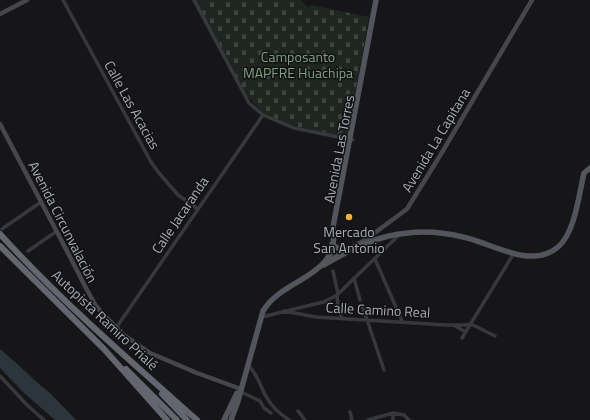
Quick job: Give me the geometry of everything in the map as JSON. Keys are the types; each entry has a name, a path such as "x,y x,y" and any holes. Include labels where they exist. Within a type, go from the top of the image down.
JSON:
{"highway":[{"name":"Autopista Ramiro Prialé","path":"1,231 31,267 110,342 197,420"},
{"name":"Autopista Ramiro Prialé","path":"0,246 104,350 167,420"},
{"path":"110,342 187,420"},
{"path":"104,350 177,420"},
{"path":"145,374 162,386 202,420"}],"main road":[{"name":"Avenida Las Torres","path":"224,420 240,390 256,324 264,305 276,292 336,254 332,244 334,231 336,227 377,0"},
{"path":"319,268 336,254 400,234 409,233 463,237 526,256 539,255 552,251 560,246 567,236 571,226 584,173 590,168"},
{"path":"332,244 337,248 346,249"},
{"name":"Avenida Las Torres","path":"231,420 261,317 265,308 274,298 319,268 326,261"}],"street":[{"path":"0,14 27,0"},
{"name":"Calle Las Acacias","path":"63,0 151,162 178,195 198,209"},
{"path":"194,0 249,103 263,115 294,128 351,140"},
{"name":"Avenida La Capitana","path":"336,254 365,240 407,209 532,0"},
{"name":"Calle Jacaranda","path":"116,328 263,115"},
{"name":"Avenida Circunvalación","path":"0,124 93,302 104,315 116,328 140,347 152,354 240,390"},
{"path":"1,231 41,202"},
{"path":"28,251 57,231"},
{"path":"261,317 319,303 338,295 400,234"},
{"path":"462,338 514,253"},
{"path":"374,258 402,321"},
{"path":"333,271 338,295 338,310 342,318"},
{"path":"354,278 360,300"},
{"path":"362,305 384,370"},
{"name":"Calle Camino Real","path":"284,311 316,317 453,325 471,324"},
{"path":"471,324 495,336"},
{"path":"453,325 466,332"},
{"path":"248,365 256,374 266,397 277,411 289,420"},
{"path":"0,376 27,405 44,420"},
{"path":"240,390 260,401 264,408 272,413"},
{"path":"298,411 305,420"},
{"path":"350,412 352,420"},
{"path":"393,413 393,420"},
{"path":"368,420 393,413 404,415 409,420"}],"green space":[{"name":"Camposanto MAPFRE Huachipa","path":"195,0 301,0 308,8 311,5 369,17 347,137 293,126 264,114 246,95"}],"shaded area":[{"path":"0,349 50,393 76,420 55,420 23,392 0,368"}],"place":[{"name":"Mercado San Antonio","path":"349,217"}]}
